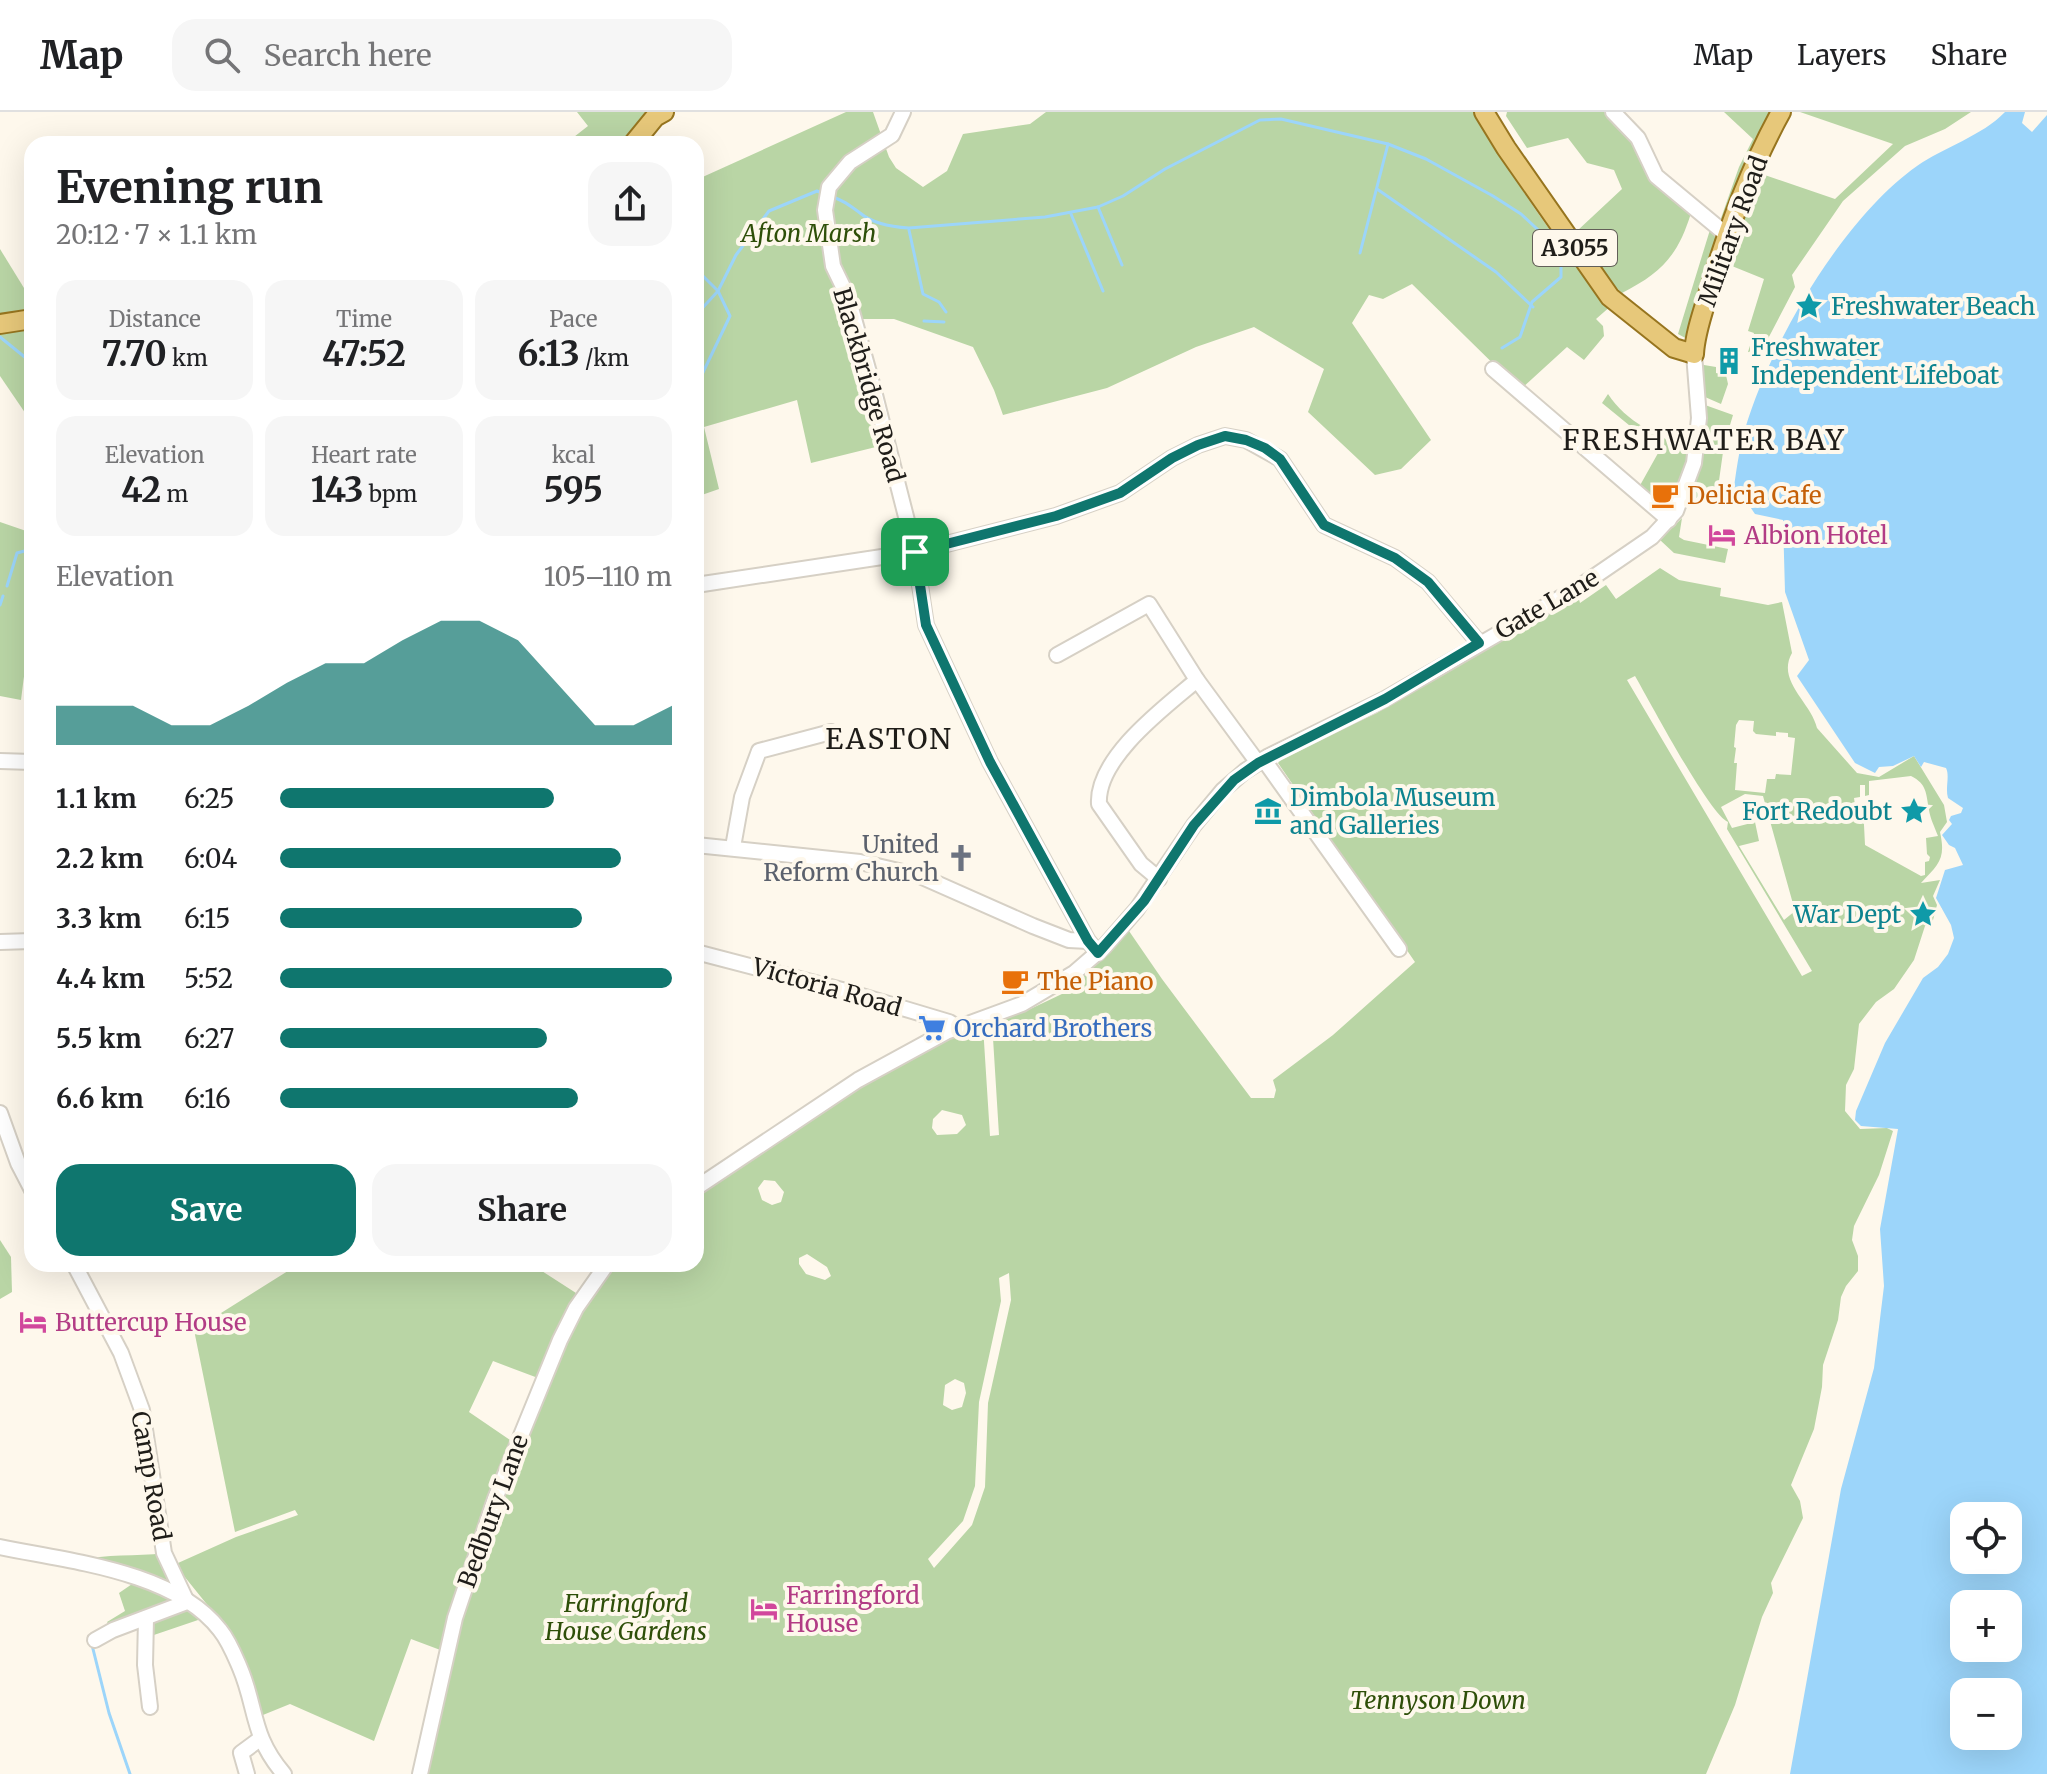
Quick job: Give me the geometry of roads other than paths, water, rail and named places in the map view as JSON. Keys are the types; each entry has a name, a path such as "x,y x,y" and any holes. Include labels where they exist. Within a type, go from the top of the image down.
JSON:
{"main road":[{"path":"640,136 655,117 664,112"},
{"name":"A3055","path":"1484,112 1610,297 1674,348 1694,354"},
{"name":"Military Road","path":"1694,354 1727,235 1756,160 1781,112"},
{"path":"0,324 24,320"}],"street":[{"name":"Blackbridge Road","path":"903,112 892,135 850,162 829,187 825,206 833,266 848,297 915,552 926,625 990,762 1093,947"},
{"path":"1613,112 1638,138 1656,176 1727,235"},
{"name":"Gate Lane","path":"957,1027 1022,1004 1074,973 1093,947 1137,909 1182,840 1234,780 1261,761 1385,699 1606,570 1652,537 1679,506 1694,463 1698,441 1698,397 1694,354"},
{"path":"1493,369 1669,520"},
{"path":"704,584 915,552 1056,516 1120,493 1172,458 1225,436 1246,440 1280,459 1324,525 1395,558 1428,582 1479,643"},
{"path":"1057,655 1149,604 1197,680 1261,761 1399,949"},
{"path":"1159,879 1141,864 1099,804 1098,793 1132,738 1197,680"},
{"path":"733,847 742,797 759,751 831,732"},
{"path":"0,761 24,762"},
{"path":"704,845 860,862 920,876 1033,926 1093,947"},
{"path":"0,942 24,941"},
{"name":"Victoria Road","path":"704,954 842,990 957,1027"},
{"path":"704,1182 831,1095 957,1027"},
{"path":"0,1113 24,1175"},
{"name":"Camp Road","path":"78,1272 121,1353 142,1410 164,1553 187,1602"},
{"name":"Bedbury Lane","path":"420,1774 452,1628 495,1499 560,1340 576,1308 601,1272"},
{"path":"0,1547 79,1561 132,1575 187,1602 218,1627 231,1645 243,1675 260,1739 284,1774"},
{"path":"95,1640 187,1602"},
{"path":"146,1618 145,1665 150,1707"},
{"path":"247,1774 241,1753 260,1739"}],"water":[{"path":"2005,112 2025,112 2022,123 2032,132 2047,115 2047,1774 1790,1774 1841,1489 1874,1368 1884,1286 1880,1229 1898,1129 1861,1126 1855,1120 1856,1111 1885,1043 1923,978 1938,967 1948,954 1954,938 1951,925 1936,898 1945,870 1963,865 1955,848 1942,835 1952,824 1949,820 1951,816 1961,813 1963,808 1948,798 1946,768 1924,762 1921,767 1914,756 1893,766 1879,767 1875,773 1855,763 1797,676 1809,660 1785,592 1783,520 1755,514 1742,495 1733,495 1743,437 1772,359 1836,250 1889,189 1917,166 1974,135"}],"waterway":[{"path":"833,197 870,219 909,228 1045,217 1098,207 1260,120 1281,119 1388,144 1426,159 1521,214 1550,241 1561,261 1561,277 1532,302 1520,337 1502,348"},
{"path":"1360,253 1388,144"},
{"path":"1377,189 1496,272 1533,307"},
{"path":"704,306 718,291 736,255 769,211 817,191 822,193"},
{"path":"1098,207 1122,265"},
{"path":"1071,214 1103,291"},
{"path":"909,230 923,294 939,302 946,312"},
{"path":"704,277 718,291 730,316 704,370"},
{"path":"924,321 944,322"},
{"path":"0,337 24,356"},
{"path":"7,586 17,553 24,551"},
{"path":"0,605 3,596"},
{"path":"92,1645 109,1713 130,1774"}],"place":[{"name":"Freshwater Beach","path":"1809,306"},
{"name":"Freshwater Independent Lifeboat","path":"1729,361"},
{"name":"Delicia Cafe","path":"1665,495"},
{"name":"Albion Hotel","path":"1722,535"},
{"name":"Dimbola Museum and Galleries","path":"1268,811"},
{"name":"Fort Redoubt","path":"1914,811"},
{"name":"United Reform Church","path":"961,858"},
{"name":"War Dept","path":"1923,914"},
{"name":"The Piano","path":"1015,981"},
{"name":"Orchard Brothers","path":"932,1028"},
{"name":"Buttercup House","path":"33,1322"},
{"name":"Farringford House","path":"764,1609"}],"district":[{"name":"FRESHWATER BAY","path":"1704,440"},
{"name":"EASTON","path":"889,739"}],"park label":[{"name":"Afton Marsh","path":"809,233"},
{"name":"Farringford House Gardens","path":"626,1617"},
{"name":"Tennyson Down","path":"1438,1700"}]}
